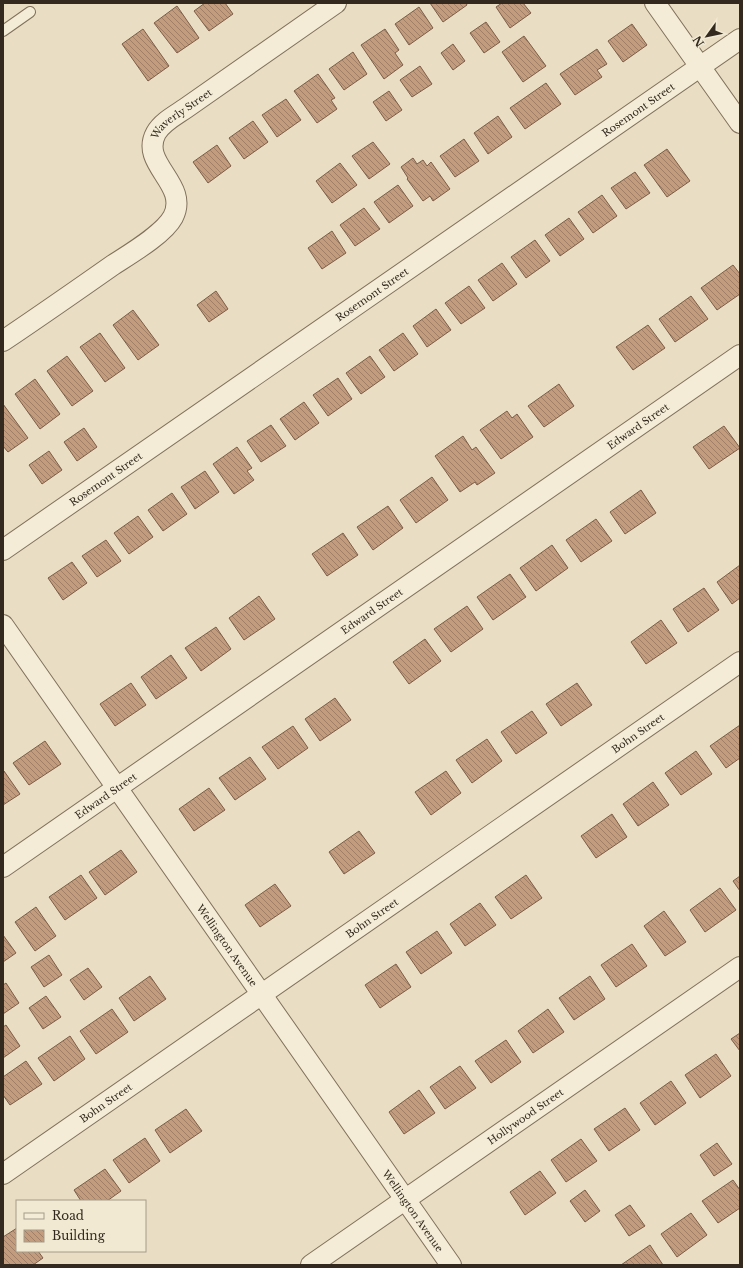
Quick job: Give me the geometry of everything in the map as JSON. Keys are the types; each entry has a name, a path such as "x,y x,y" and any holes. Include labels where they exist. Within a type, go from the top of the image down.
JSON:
{"street":[{"name":"Waverly Street","path":"3,341 168,226 174,215 177,204 175,191 158,165 154,155 153,146 156,133 163,125 192,103 336,3"},
{"path":"655,3 740,123"},
{"name":"Rosemont Street","path":"3,550 740,39"},
{"name":"Edward Street","path":"3,867 740,355"},
{"name":"Wellington Avenue","path":"3,625 451,1265"},
{"name":"Bohn Street","path":"3,1174 740,662"},
{"name":"Hollywood Street","path":"311,1265 740,967"}],"lane":[{"path":"3,31 30,12"}],"building":[{"path":"205,3 225,3 233,14 209,31 194,11"},
{"path":"430,3 466,3 467,5 443,22"},
{"path":"502,3 523,3 531,13 510,28 496,7"},
{"path":"177,6 199,38 177,53 154,23"},
{"path":"419,7 433,28 409,45 395,24"},
{"path":"486,22 500,42 484,53 470,33"},
{"path":"632,24 647,45 623,62 608,41"},
{"path":"143,29 169,66 148,81 122,44"},
{"path":"385,29 399,50 395,53 403,65 384,79 361,45"},
{"path":"524,36 546,66 523,82 502,52"},
{"path":"453,44 465,61 453,70 441,53"},
{"path":"597,49 607,64 597,70 602,77 575,95 560,74"},
{"path":"353,52 367,74 344,90 329,69"},
{"path":"420,66 432,84 412,97 400,80"},
{"path":"318,74 335,98 331,100 337,109 317,123 294,91"},
{"path":"546,83 561,104 525,129 510,108"},
{"path":"389,91 402,110 386,121 373,102"},
{"path":"286,99 301,120 277,137 262,115"},
{"path":"498,116 512,137 488,154 474,133"},
{"path":"253,121 268,142 244,159 229,138"},
{"path":"464,139 479,161 455,177 440,156"},
{"path":"373,142 390,164 369,179 352,156"},
{"path":"217,145 231,166 208,183 193,162"},
{"path":"667,149 690,181 667,197 644,165"},
{"path":"413,158 417,164 423,160 427,166 431,162 450,189 433,201 430,196 423,201 407,179 408,178 401,167"},
{"path":"340,163 357,185 332,203 316,181"},
{"path":"635,172 650,193 626,209 611,188"},
{"path":"398,185 413,206 389,223 374,202"},
{"path":"602,195 617,216 593,233 578,212"},
{"path":"364,208 380,229 355,246 340,225"},
{"path":"569,218 584,239 560,256 545,235"},
{"path":"332,231 346,253 322,269 308,248"},
{"path":"535,240 550,261 526,278 511,257"},
{"path":"502,263 517,284 493,301 478,280"},
{"path":"733,265 740,274 740,294 717,310 701,288"},
{"path":"469,286 485,308 461,324 445,303"},
{"path":"216,291 228,309 209,322 197,305"},
{"path":"691,296 708,319 675,342 659,319"},
{"path":"436,309 451,330 427,347 413,326"},
{"path":"133,310 159,345 138,360 113,325"},
{"path":"648,325 665,348 633,370 616,347"},
{"path":"100,333 125,368 105,382 80,347"},
{"path":"403,333 418,354 394,371 379,350"},
{"path":"67,356 93,391 72,406 47,371"},
{"path":"370,356 385,377 361,394 346,373"},
{"path":"338,378 352,399 328,416 313,395"},
{"path":"35,379 60,414 40,429 15,394"},
{"path":"559,384 574,406 544,427 528,406"},
{"path":"304,402 319,423 295,440 280,419"},
{"path":"3,404 28,438 8,452 3,446"},
{"path":"507,411 512,418 517,414 533,437 501,459 480,430"},
{"path":"271,425 286,446 261,462 247,441"},
{"path":"724,426 740,448 709,469 693,447"},
{"path":"84,428 97,447 77,461 64,442"},
{"path":"463,436 472,450 476,447 495,473 477,485 475,482 460,492 435,456"},
{"path":"237,447 252,468 247,471 254,480 234,494 213,464"},
{"path":"49,451 62,470 42,484 29,465"},
{"path":"205,471 219,492 195,509 181,487"},
{"path":"432,477 448,500 416,523 400,500"},
{"path":"641,490 656,513 625,534 610,512"},
{"path":"172,493 187,514 163,531 148,510"},
{"path":"388,506 403,528 373,550 357,527"},
{"path":"138,516 153,537 129,554 114,533"},
{"path":"596,519 612,541 581,562 566,540"},
{"path":"343,533 358,555 327,576 312,554"},
{"path":"106,540 121,561 97,577 82,556"},
{"path":"552,545 568,568 536,591 520,568"},
{"path":"72,562 87,583 63,600 48,578"},
{"path":"740,565 740,598 732,604 717,582"},
{"path":"510,574 526,597 493,620 477,597"},
{"path":"704,588 719,610 688,632 673,609"},
{"path":"259,596 275,619 244,640 229,618"},
{"path":"467,606 483,629 451,652 434,629"},
{"path":"661,620 677,643 646,664 631,642"},
{"path":"216,627 231,649 201,671 185,648"},
{"path":"425,639 441,661 409,684 393,662"},
{"path":"171,655 187,678 156,699 141,677"},
{"path":"131,683 146,705 115,726 100,704"},
{"path":"577,683 592,705 561,726 546,704"},
{"path":"335,698 351,720 320,741 305,719"},
{"path":"532,711 547,733 516,754 501,732"},
{"path":"740,725 740,758 726,768 710,746"},
{"path":"293,726 308,748 278,769 262,747"},
{"path":"487,739 502,761 472,783 456,760"},
{"path":"45,741 61,764 29,785 13,763"},
{"path":"696,751 712,774 681,795 665,773"},
{"path":"250,757 266,779 235,800 219,778"},
{"path":"3,771 20,794 3,805"},
{"path":"446,771 461,793 431,815 415,792"},
{"path":"653,782 669,805 638,826 623,804"},
{"path":"209,788 225,810 194,831 179,809"},
{"path":"612,814 627,837 596,858 581,836"},
{"path":"359,831 375,853 344,874 329,852"},
{"path":"121,850 137,872 105,895 89,872"},
{"path":"81,875 97,898 65,920 49,897"},
{"path":"526,875 542,898 511,919 495,897"},
{"path":"740,876 740,891 733,881"},
{"path":"275,884 291,906 260,927 245,905"},
{"path":"720,888 736,910 705,932 690,910"},
{"path":"480,903 496,925 465,946 450,924"},
{"path":"36,907 56,936 35,951 15,922"},
{"path":"664,911 686,942 665,956 644,926"},
{"path":"437,931 452,953 421,974 406,952"},
{"path":"3,935 16,953 3,962"},
{"path":"632,944 647,966 616,987 601,965"},
{"path":"49,955 62,975 44,987 31,967"},
{"path":"396,964 411,987 380,1008 365,985"},
{"path":"88,968 102,987 84,1000 70,980"},
{"path":"150,976 166,999 134,1021 119,998"},
{"path":"590,976 605,999 574,1020 559,998"},
{"path":"6,983 19,1003 3,1014 3,985"},
{"path":"46,996 61,1017 43,1029 29,1008"},
{"path":"112,1009 128,1032 96,1054 80,1031"},
{"path":"548,1009 564,1032 533,1053 518,1031"},
{"path":"6,1025 20,1046 3,1058 3,1027"},
{"path":"740,1033 740,1051 731,1039"},
{"path":"70,1036 85,1059 54,1081 38,1058"},
{"path":"506,1040 521,1062 491,1083 475,1061"},
{"path":"716,1054 731,1076 700,1098 685,1075"},
{"path":"26,1061 42,1084 10,1105 3,1095 3,1077"},
{"path":"460,1066 476,1088 445,1109 430,1087"},
{"path":"671,1081 686,1103 655,1125 640,1103"},
{"path":"419,1090 435,1113 404,1134 389,1112"},
{"path":"625,1108 640,1130 609,1151 594,1129"},
{"path":"186,1109 202,1131 170,1153 155,1130"},
{"path":"145,1138 160,1161 129,1183 113,1160"},
{"path":"581,1139 597,1161 566,1182 551,1160"},
{"path":"717,1143 732,1164 714,1176 700,1155"},
{"path":"105,1169 121,1191 108,1200 80,1200 74,1190"},
{"path":"540,1171 556,1193 525,1215 510,1192"},
{"path":"733,1180 740,1190 740,1208 718,1223 702,1201"},
{"path":"585,1190 600,1211 585,1222 570,1201"},
{"path":"630,1205 645,1226 629,1236 615,1215"},
{"path":"691,1213 707,1235 677,1257 661,1234"},
{"path":"16,1229 16,1252 39,1252 43,1258 33,1265 3,1265 3,1237"},
{"path":"650,1245 663,1265 621,1265"}]}
